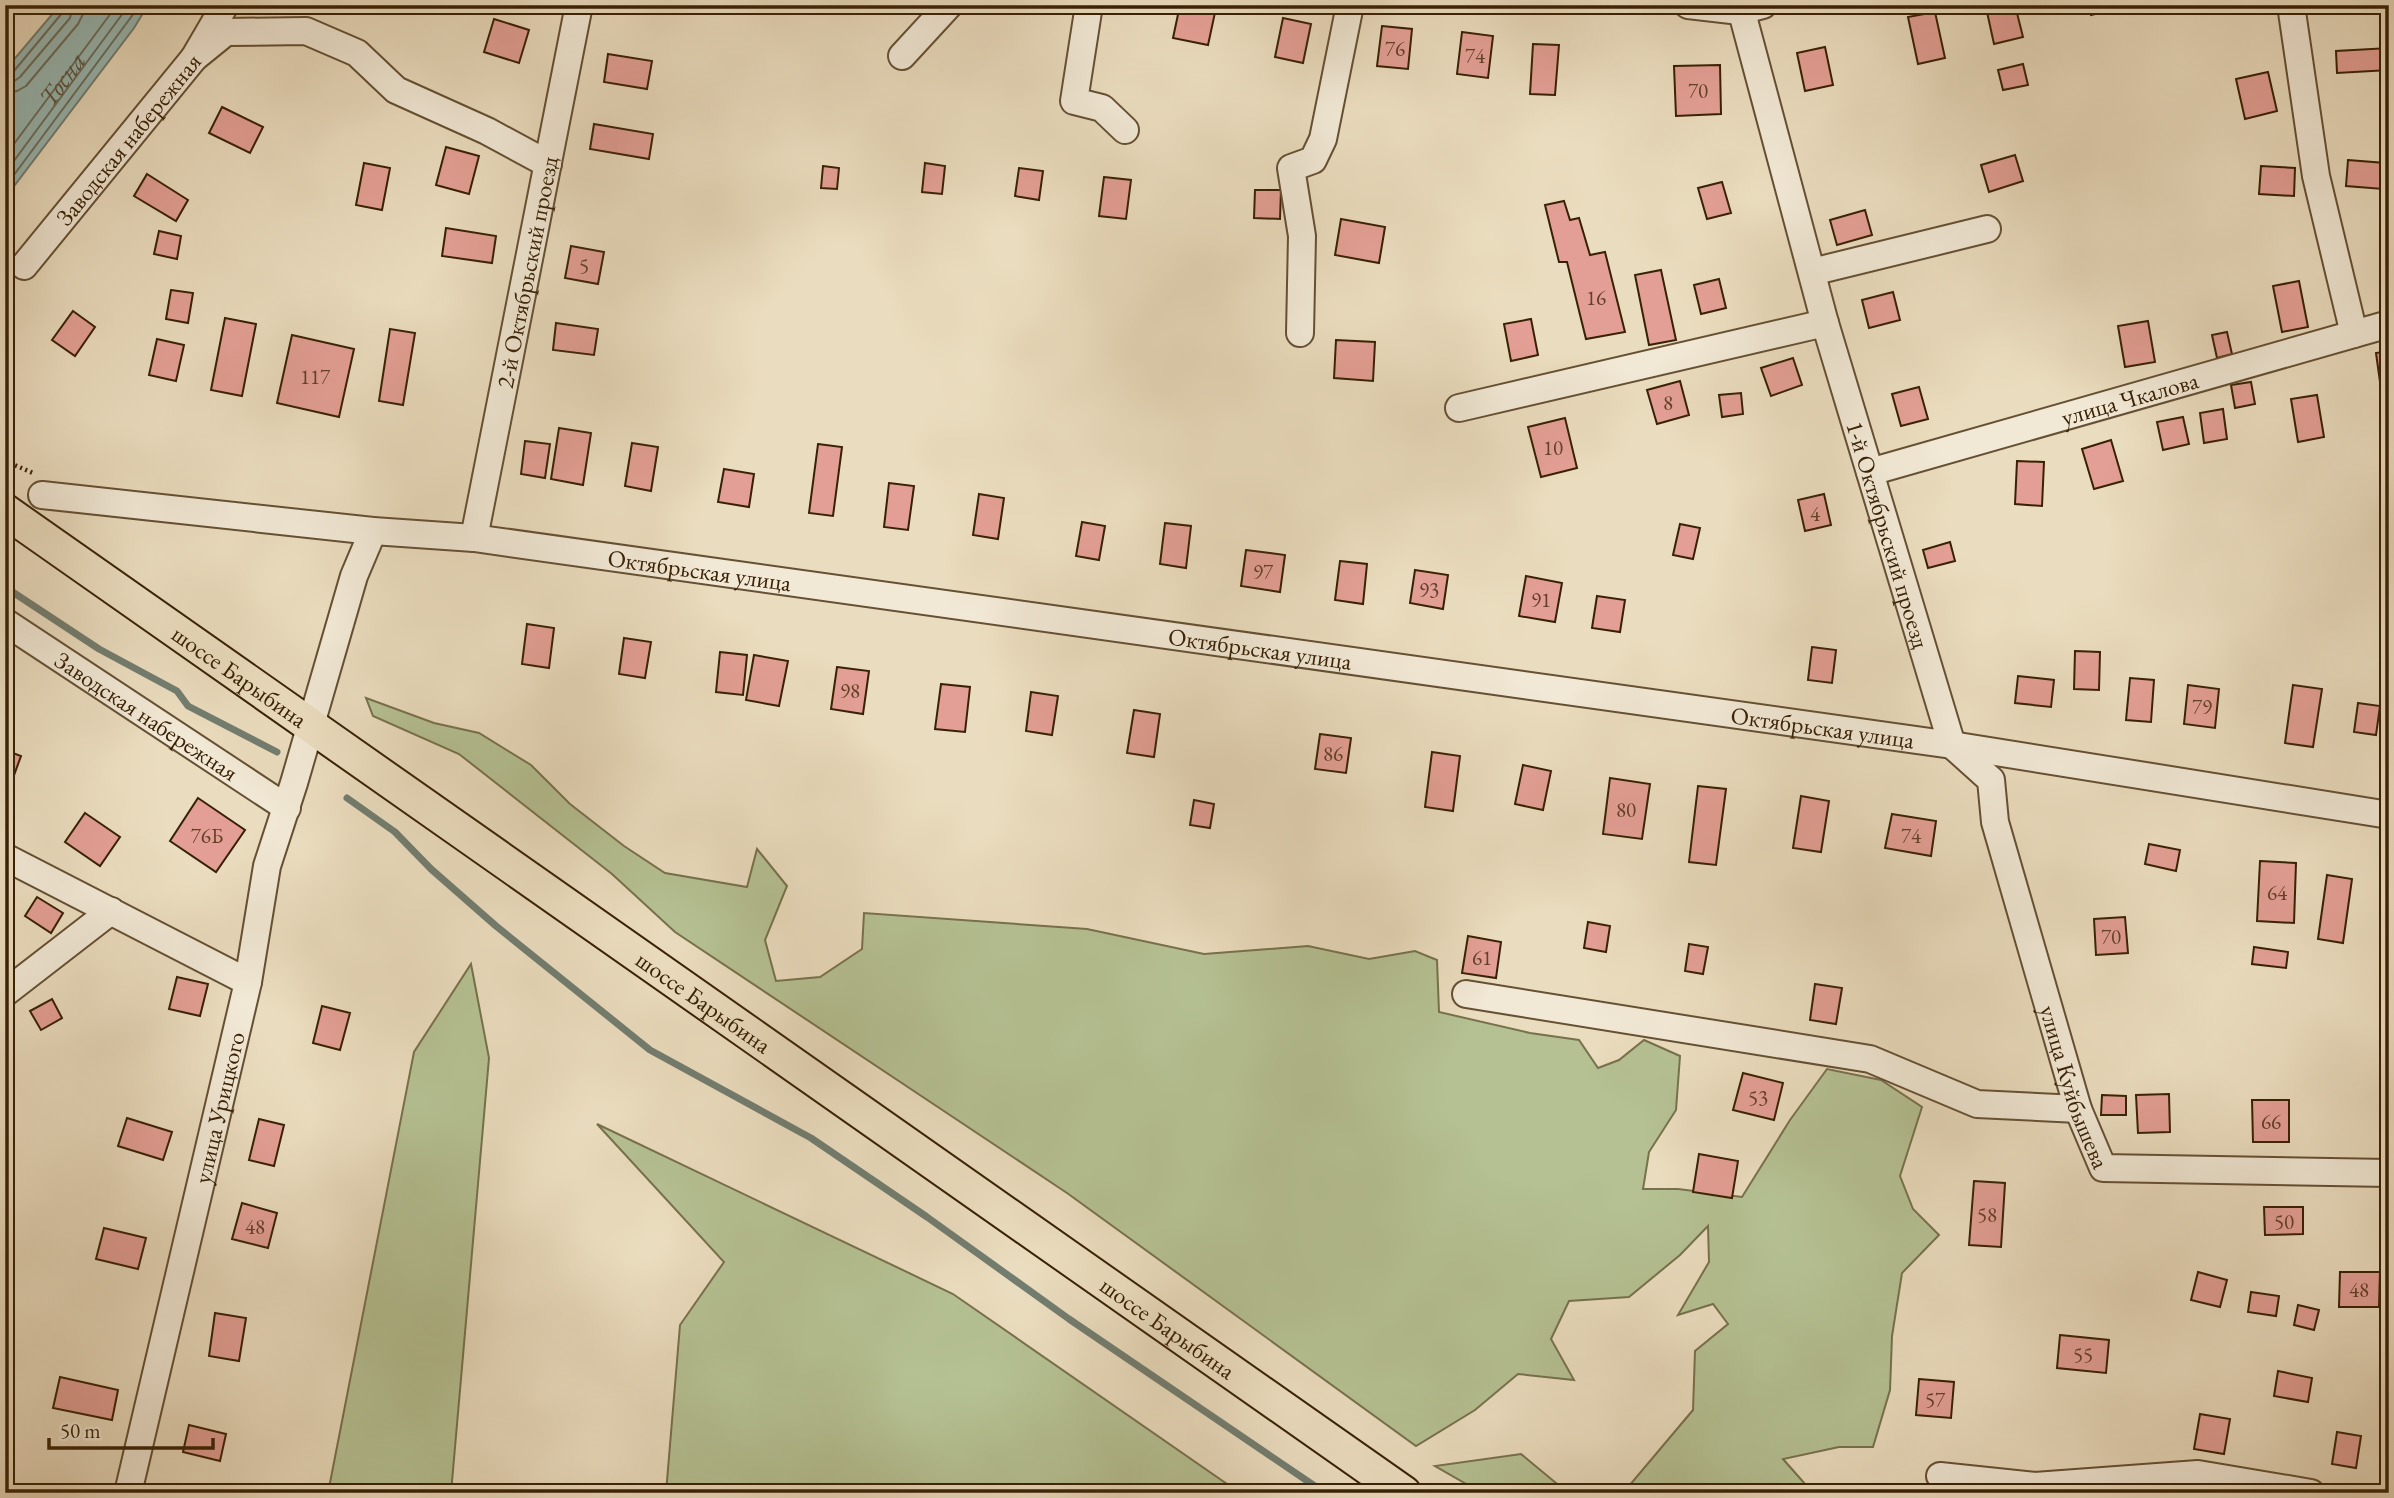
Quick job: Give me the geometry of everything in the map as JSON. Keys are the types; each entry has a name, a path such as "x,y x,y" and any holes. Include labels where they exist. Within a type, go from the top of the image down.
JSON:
{"main road":[{"name":"шоссе Барыбина","path":"5,511 1404,1493"}],"street":[{"name":"Заводская набережная","path":"24,266 194,58 225,5"},
{"name":"2-й Октябрьский проезд","path":"474,538 579,5"},
{"path":"902,56 949,5"},
{"path":"1089,5 1074,101 1102,108 1125,130"},
{"path":"1300,333 1302,236 1291,168 1313,160 1324,139 1350,5"},
{"path":"1688,5 1748,7"},
{"path":"2291,5 2316,176 2354,334"},
{"name":"1-й Октябрьский проезд","path":"1748,7 1825,323 1952,745"},
{"path":"194,58 226,32 306,31 357,53 397,90 487,131 548,164"},
{"path":"1812,272 1987,229"},
{"path":"1459,408 1825,323"},
{"name":"улица Чкалова","path":"1870,472 2389,324"},
{"name":"Октябрьская улица","path":"42,495 373,531 474,538 1952,745 2389,815"},
{"name":"улица Урицкого","path":"128,1493 248,982 267,866 287,808 354,576 373,531"},
{"name":"Заводская набережная","path":"5,622 287,808"},
{"name":"улица Куйбышева","path":"1952,745 1991,780 1995,822 2078,1109 2103,1168 2389,1172"},
{"path":"5,857 248,982"},
{"path":"5,993 111,911"},
{"path":"1466,994 1870,1059 1977,1104 2078,1109"},
{"path":"1940,1476 2035,1486 2198,1474 2311,1493"}],"green space":[{"path":"366,698 434,723 479,733 531,765 570,804 624,846 665,873 747,887 757,849 787,886 765,940 776,981 820,977 862,949 864,913 1087,929 1204,954 1308,946 1369,959 1415,951 1437,960 1439,1012 1530,1033 1579,1040 1598,1068 1619,1060 1644,1040 1680,1056 1676,1110 1649,1152 1643,1189 1678,1189 1742,1197 1790,1120 1827,1069 1881,1080 1922,1107 1900,1176 1913,1209 1939,1235 1902,1273 1892,1336 1890,1390 1873,1447 1839,1447 1783,1459 1813,1493 1623,1493 1693,1410 1695,1351 1728,1324 1713,1304 1678,1315 1709,1262 1708,1226 1680,1255 1629,1297 1569,1301 1551,1339 1574,1380 1518,1374 1475,1410 1416,1446 1067,1193 675,932 612,874 459,754 373,716"},
{"path":"471,964 489,1058 451,1493 328,1493 414,1052"},
{"path":"597,1124 953,1294 1240,1493 666,1493 680,1325 724,1262"},
{"path":"1521,1454 1568,1493 1482,1493 1435,1466"}],"water":[{"name":"Тосна","path":"60,5 148,5 134,28 5,198 5,70"}],"building":[{"path":"1180,5 1216,8 1208,45 1173,38"},
{"path":"2015,5 2023,37 1994,44 1987,12"},
{"path":"2089,5 2125,5 2125,7 2091,15"},
{"path":"1935,12 1945,58 1918,64 1908,17"},
{"path":"1283,18 1311,24 1303,63 1275,57"},
{"path":"494,19 529,30 519,63 484,52"},
{"path":"1382,26 1412,29 1408,69 1377,66"},
{"path":"1462,32 1493,36 1488,78 1457,74"},
{"path":"1533,44 1559,45 1555,95 1530,94"},
{"path":"1825,47 1833,85 1805,91 1797,53"},
{"path":"2389,48 2389,70 2337,73 2336,51"},
{"path":"608,54 652,61 647,89 604,82"},
{"path":"2023,64 2028,85 2003,90 1998,70"},
{"path":"1720,65 1721,114 1676,116 1674,66"},
{"path":"2268,72 2277,111 2245,119 2236,79"},
{"path":"222,107 263,127 250,153 209,133"},
{"path":"594,124 653,134 649,159 590,149"},
{"path":"446,147 479,156 469,194 436,185"},
{"path":"2015,155 2023,181 1989,192 1981,165"},
{"path":"2348,160 2385,163 2383,189 2346,186"},
{"path":"364,163 390,168 382,210 356,205"},
{"path":"925,163 945,166 942,194 922,192"},
{"path":"823,166 839,168 837,189 821,188"},
{"path":"2261,166 2295,168 2294,196 2259,194"},
{"path":"1019,168 1043,171 1039,200 1015,196"},
{"path":"147,174 188,200 176,221 134,196"},
{"path":"1104,177 1131,180 1126,219 1099,216"},
{"path":"1722,182 1731,213 1707,219 1698,188"},
{"path":"1255,190 1281,190 1280,219 1254,218"},
{"path":"1564,201 1570,220 1579,218 1590,255 1605,252 1625,332 1586,339 1567,262 1559,262 1545,205"},
{"path":"1865,210 1872,235 1837,245 1830,220"},
{"path":"1341,219 1385,227 1379,263 1335,255"},
{"path":"446,228 496,236 492,263 442,256"},
{"path":"159,231 181,236 177,259 154,254"},
{"path":"571,246 604,252 598,284 565,278"},
{"path":"1661,270 1676,340 1649,345 1635,275"},
{"path":"1719,279 1726,308 1701,314 1694,285"},
{"path":"2299,281 2308,327 2282,332 2273,286"},
{"path":"171,290 193,293 188,323 166,319"},
{"path":"1893,292 1900,320 1869,328 1862,300"},
{"path":"73,311 95,327 75,356 52,340"},
{"path":"225,318 256,324 242,396 211,390"},
{"path":"1531,319 1538,355 1511,361 1504,324"},
{"path":"2148,321 2155,362 2125,367 2118,326"},
{"path":"556,323 598,329 594,355 553,350"},
{"path":"390,329 415,333 403,405 379,401"},
{"path":"2227,332 2232,354 2217,358 2212,335"},
{"path":"292,335 354,349 339,417 277,403"},
{"path":"157,339 184,345 176,381 149,375"},
{"path":"1336,340 1375,342 1373,381 1334,378"},
{"path":"2389,351 2389,381 2380,382 2376,353"},
{"path":"1793,358 1802,385 1771,396 1761,368"},
{"path":"1680,381 1689,415 1657,424 1647,390"},
{"path":"2251,382 2255,404 2235,408 2231,385"},
{"path":"1919,387 1928,419 1901,426 1892,394"},
{"path":"1741,393 1743,414 1722,417 1719,395"},
{"path":"2317,395 2324,437 2298,442 2291,399"},
{"path":"2223,409 2227,439 2204,443 2200,413"},
{"path":"2183,417 2189,444 2163,450 2157,422"},
{"path":"1565,418 1577,468 1541,477 1528,427"},
{"path":"559,428 591,433 583,485 551,479"},
{"path":"2111,440 2123,481 2094,489 2082,449"},
{"path":"525,441 550,444 545,478 521,474"},
{"path":"632,443 658,447 651,491 625,486"},
{"path":"818,444 842,447 833,516 809,513"},
{"path":"2017,461 2044,462 2042,506 2015,504"},
{"path":"724,469 754,474 749,507 718,502"},
{"path":"889,483 914,486 908,530 884,527"},
{"path":"979,494 1004,498 998,539 973,535"},
{"path":"1824,494 1831,525 1805,531 1798,500"},
{"path":"1082,522 1105,526 1099,560 1076,556"},
{"path":"1165,523 1191,526 1186,568 1160,564"},
{"path":"1680,524 1700,528 1693,559 1673,555"},
{"path":"1950,542 1955,561 1928,568 1923,550"},
{"path":"1246,550 1285,555 1280,592 1241,586"},
{"path":"1340,561 1367,564 1363,604 1335,600"},
{"path":"1415,570 1448,575 1443,609 1410,603"},
{"path":"1526,576 1562,583 1555,622 1519,616"},
{"path":"1597,596 1625,600 1620,632 1592,628"},
{"path":"527,624 554,628 549,668 522,664"},
{"path":"624,638 651,642 645,678 619,674"},
{"path":"1812,647 1836,650 1832,683 1808,680"},
{"path":"2075,651 2100,652 2099,690 2074,689"},
{"path":"720,652 747,655 743,695 716,692"},
{"path":"754,655 788,661 779,706 746,700"},
{"path":"837,667 869,671 863,714 831,709"},
{"path":"2018,676 2054,680 2051,707 2015,703"},
{"path":"2130,678 2154,680 2151,722 2126,720"},
{"path":"941,684 970,687 965,732 935,729"},
{"path":"2188,685 2219,689 2215,728 2184,724"},
{"path":"2293,685 2322,689 2313,747 2285,743"},
{"path":"1031,692 1058,696 1052,735 1026,731"},
{"path":"2358,703 2380,706 2376,735 2354,732"},
{"path":"1134,710 1160,714 1154,757 1127,753"},
{"path":"1320,734 1351,738 1346,773 1315,769"},
{"path":"5,750 21,756 9,789 5,787"},
{"path":"1432,752 1460,756 1453,811 1425,807"},
{"path":"1523,765 1551,771 1543,810 1515,804"},
{"path":"1610,778 1650,784 1642,839 1603,834"},
{"path":"1698,786 1726,789 1716,865 1689,862"},
{"path":"1801,796 1829,801 1821,852 1793,848"},
{"path":"198,798 245,830 216,872 170,841"},
{"path":"1194,800 1214,804 1210,828 1190,825"},
{"path":"85,813 120,837 100,866 65,842"},
{"path":"1892,814 1936,821 1931,856 1885,848"},
{"path":"2149,844 2180,850 2176,871 2145,864"},
{"path":"2260,861 2296,863 2294,923 2257,921"},
{"path":"2327,875 2352,879 2343,943 2318,939"},
{"path":"37,897 63,913 51,933 25,916"},
{"path":"2125,917 2128,953 2096,955 2094,919"},
{"path":"1588,922 1610,926 1606,952 1584,948"},
{"path":"1468,936 1501,942 1496,978 1462,973"},
{"path":"1689,944 1708,947 1703,974 1685,971"},
{"path":"2254,947 2288,952 2286,968 2252,964"},
{"path":"177,977 208,984 200,1016 169,1009"},
{"path":"1815,984 1842,988 1836,1024 1810,1020"},
{"path":"52,999 62,1018 41,1030 30,1011"},
{"path":"322,1006 350,1013 340,1050 313,1043"},
{"path":"1743,1073 1783,1083 1774,1120 1733,1110"},
{"path":"2169,1094 2170,1132 2138,1133 2136,1095"},
{"path":"2102,1095 2126,1096 2126,1115 2101,1115"},
{"path":"2252,1100 2289,1100 2289,1142 2253,1142"},
{"path":"127,1118 172,1132 163,1160 118,1146"},
{"path":"259,1119 284,1125 274,1166 249,1160"},
{"path":"1699,1154 1738,1161 1732,1198 1693,1192"},
{"path":"1974,1181 2005,1183 2001,1247 1969,1245"},
{"path":"242,1203 277,1213 268,1248 232,1239"},
{"path":"2264,1207 2303,1207 2303,1234 2265,1235"},
{"path":"104,1228 146,1238 138,1269 96,1259"},
{"path":"2198,1272 2227,1280 2220,1307 2191,1300"},
{"path":"2340,1272 2380,1272 2379,1307 2339,1307"},
{"path":"2251,1292 2279,1296 2276,1316 2248,1312"},
{"path":"2298,1305 2319,1310 2314,1330 2294,1325"},
{"path":"215,1313 246,1318 239,1361 209,1356"},
{"path":"2060,1335 2109,1340 2106,1373 2057,1368"},
{"path":"2278,1371 2312,1378 2308,1402 2274,1396"},
{"path":"60,1377 118,1390 112,1420 53,1408"},
{"path":"1919,1379 1954,1382 1951,1418 1916,1415"},
{"path":"2200,1414 2230,1419 2224,1454 2194,1449"},
{"path":"189,1425 226,1434 220,1461 183,1452"},
{"path":"2337,1432 2361,1436 2356,1468 2332,1464"}],"waterway":[{"path":"5,587 99,649 177,691 188,706 277,752"},
{"path":"347,798 395,832 431,869 496,926 650,1050 811,1138 1069,1319 1325,1493"}]}
